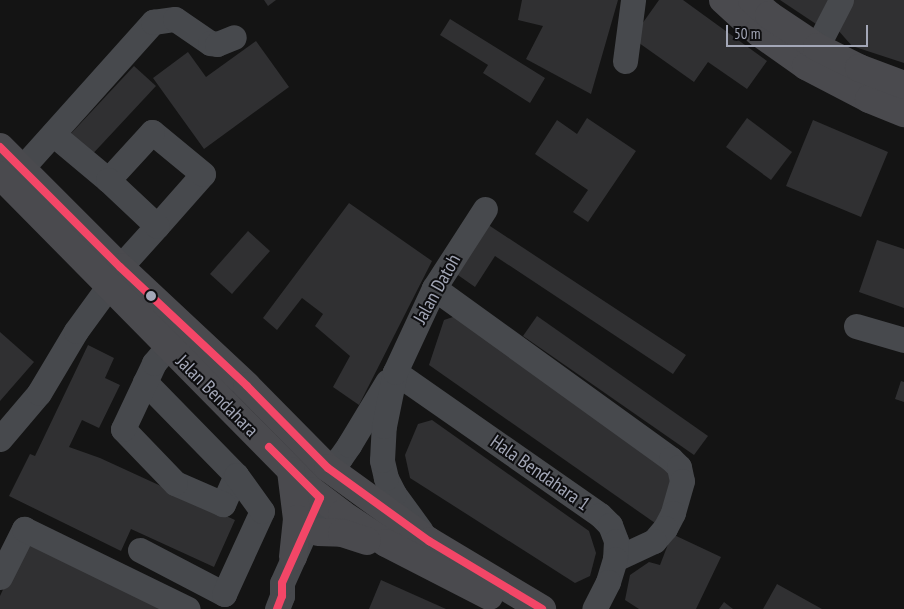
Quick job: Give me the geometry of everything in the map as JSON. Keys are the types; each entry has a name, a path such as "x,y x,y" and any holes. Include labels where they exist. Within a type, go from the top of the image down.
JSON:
{"main road":[{"path":"722,0 758,32 812,56 859,68 904,85"},
{"path":"752,0 812,56 869,98 904,113"},
{"name":"Jalan Bendahara","path":"0,148 10,172 176,338 291,470 327,500"},
{"name":"Jalan Bendahara","path":"176,338 263,404 328,468 419,548 515,609"},
{"path":"263,404 290,447 320,478 327,500 342,497 391,524 419,548"},
{"path":"291,470 297,519 294,557"},
{"path":"318,532 342,532 419,548"},
{"name":"Jalan Bendahara","path":"419,548 542,609"}],"street":[{"path":"625,61 633,0"},
{"path":"812,56 841,0"},
{"path":"10,172 53,134 153,22 175,19 210,43 217,44 234,38"},
{"path":"0,439 39,393 76,331 114,277 203,174 152,132 108,180"},
{"path":"53,134 108,180 157,226"},
{"name":"Jalan Datoh","path":"419,548 386,478 382,460 384,426 395,372 434,288 485,209"},
{"path":"434,288 671,458 679,467 682,481 673,513 665,528 654,541 615,559"},
{"path":"856,326 904,340"},
{"path":"176,338 154,362 123,429 175,483 222,504 236,475"},
{"name":"Jalan Datoh","path":"328,468 340,458 385,384 395,372"},
{"name":"Hala Bendahara 1","path":"395,372 600,515 610,525 616,541 615,559 608,582 594,609"},
{"path":"140,550 224,594 262,511 236,475 145,382"},
{"path":"280,602 292,588 318,532 327,500"},
{"path":"280,602 282,583 294,557 327,500"},
{"path":"0,577 24,529 188,609"}],"building":[{"path":"264,0 276,0 268,6"},
{"path":"522,0 618,0 591,94 526,59 543,26 518,20"},
{"path":"659,0 683,0 767,61 747,89 708,62 694,82 632,38"},
{"path":"780,0 830,0 816,24"},
{"path":"851,0 904,0 904,63 852,46 837,29"},
{"path":"450,19 545,78 530,103 483,73 488,65 440,35"},
{"path":"256,41 289,87 204,149 153,78 188,52 206,77"},
{"path":"134,66 156,86 87,160 65,140"},
{"path":"587,118 636,151 588,222 573,212 588,190 535,154 557,120 577,134"},
{"path":"747,118 792,152 771,180 726,147"},
{"path":"813,120 888,152 861,217 786,186"},
{"path":"349,203 432,261 359,405 333,387 350,356 315,326 323,314 302,298 277,330 263,318"},
{"path":"487,224 686,355 673,374 495,256 475,287 455,273"},
{"path":"248,231 270,251 232,294 210,274"},
{"path":"877,240 904,249 904,308 859,292"},
{"path":"456,316 671,469 666,520 655,523 429,365 444,320"},
{"path":"537,316 708,436 694,455 523,336"},
{"path":"0,332 34,362 0,401"},
{"path":"88,345 114,358 105,378 120,385 99,428 82,420 69,447 100,458 235,520 214,567 131,529 121,551 9,496 30,454 35,456"},
{"path":"901,381 904,382 904,402 895,399"},
{"path":"432,420 589,531 596,553 590,576 575,583 410,478 405,455 418,424"},
{"path":"672,534 721,557 696,609 639,609 625,600 630,575 649,562 660,565"},
{"path":"27,538 179,609 0,609 0,596"},
{"path":"381,580 446,609 369,609"},
{"path":"777,584 822,609 763,609"},
{"path":"724,602 733,609 719,609"}],"transit line":[{"path":"0,147 120,267 247,386 328,468 429,541 542,609"},
{"path":"269,447 320,498 282,583 282,596 277,609"}]}
